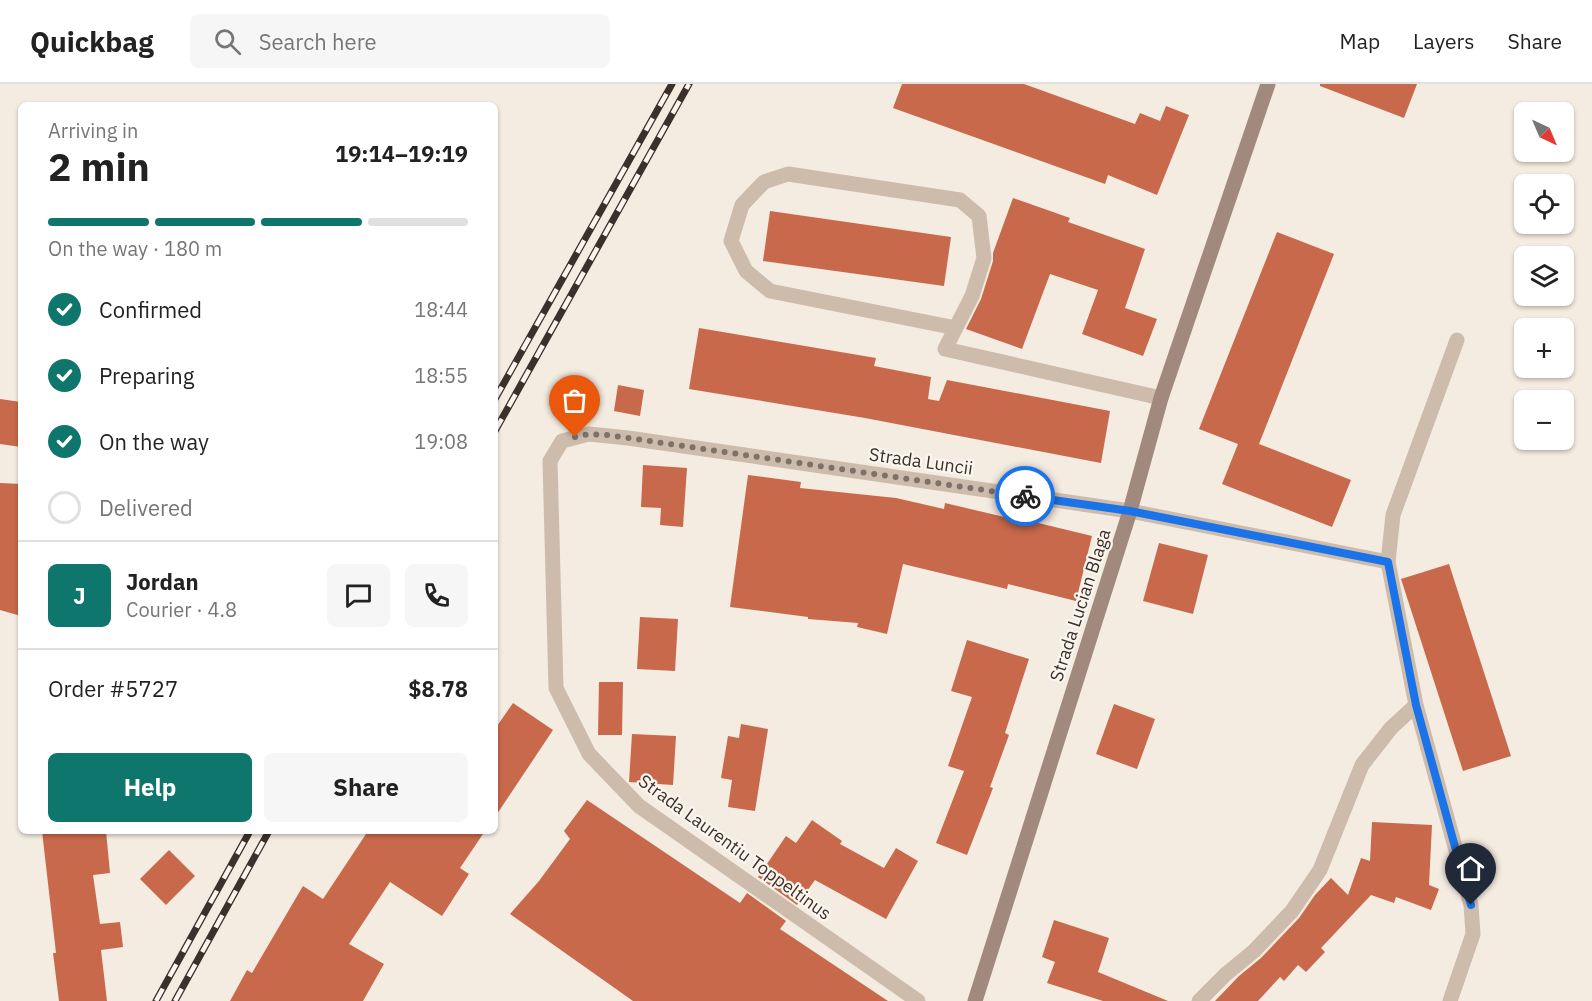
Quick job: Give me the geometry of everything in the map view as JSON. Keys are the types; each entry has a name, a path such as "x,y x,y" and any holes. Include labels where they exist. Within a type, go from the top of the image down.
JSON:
{"street":[{"name":"Strada Lucian Blaga","path":"975,1001 1130,511 1161,398 1269,84"},
{"path":"956,328 770,291 746,271 731,242 742,205 764,182 788,174 960,200 980,216 984,258 972,296 956,328 945,349 1161,398"},
{"path":"1450,1001 1473,934 1471,905 1416,705 1388,562 1393,515 1457,340"},
{"name":"Strada Luncii","path":"589,434 1130,511 1388,562"},
{"name":"Strada Laurentiu Toppeltinus","path":"589,434 562,441 550,461 556,688 589,754 639,806 918,1001"},
{"path":"1199,1001 1226,974 1254,951 1292,911 1320,870 1362,765 1391,728 1416,705"}],"building":[{"path":"902,84 1024,84 1135,124 1140,113 1160,121 1166,106 1189,115 1157,195 1108,175 1105,184 893,108"},
{"path":"1320,84 1417,84 1404,118 1320,86"},
{"path":"1013,198 1070,218 1068,222 1145,249 1125,308 1157,319 1143,356 1082,334 1098,290 1050,274 1022,349 966,329 981,299 993,261 993,253"},
{"path":"770,211 951,237 944,286 763,261"},
{"path":"1277,232 1334,254 1259,444 1351,480 1332,527 1222,484 1238,444 1199,429"},
{"path":"699,328 876,358 874,366 931,377 928,399 939,401 947,380 1110,411 1101,463 865,418 689,389"},
{"path":"618,385 644,390 640,416 614,411"},
{"path":"0,399 18,402 18,447 0,444"},
{"path":"643,465 687,468 683,527 660,525 661,508 641,507"},
{"path":"748,475 801,482 800,488 896,498 944,509 945,503 1092,536 1076,601 1008,584 1007,589 903,564 887,634 857,627 858,623 808,619 808,617 730,607"},
{"path":"0,483 18,484 18,615 0,610"},
{"path":"1159,543 1208,555 1193,614 1143,601"},
{"path":"1449,564 1511,756 1463,771 1401,579"},
{"path":"640,617 678,619 675,671 637,669"},
{"path":"967,640 1029,659 1005,733 1009,735 990,787 993,788 967,855 936,843 964,771 948,766 972,697 951,691"},
{"path":"599,682 623,682 622,735 598,735"},
{"path":"513,703 553,730 498,812 498,725"},
{"path":"1114,704 1155,719 1137,769 1096,754"},
{"path":"741,724 768,729 755,811 728,807 732,780 721,778 728,736 739,738"},
{"path":"632,734 676,736 673,785 629,782"},
{"path":"587,800 740,903 747,893 786,921 780,929 888,1001 633,1001 510,914 539,881 570,839 564,831"},
{"path":"812,820 842,841 840,844 884,868 896,848 918,861 886,919 815,880 797,905 758,877 786,836 796,843"},
{"path":"1372,822 1432,825 1429,885 1439,889 1431,910 1396,897 1394,903 1371,895 1321,948 1325,952 1306,972 1298,965 1284,981 1280,977 1258,1001 1215,1001 1299,918 1315,895 1331,878 1348,895 1361,858 1370,861"},
{"path":"42,834 106,834 110,873 93,875 100,924 120,922 123,947 101,950 107,1001 59,1001 53,953 56,953"},
{"path":"366,834 483,834 460,868 469,874 442,916 390,882 349,944 384,964 363,1001 230,1001 247,970 252,973 303,886 323,899"},
{"path":"169,850 195,876 166,905 140,879"},
{"path":"1054,920 1109,938 1098,972 1168,1001 1103,1001 1047,983 1055,962 1042,957"}],"railway":[{"path":"498,394 672,84"},
{"path":"498,426 689,84"},
{"path":"156,1001 248,834"},
{"path":"175,1001 267,834"}],"way so far":[{"path":"575,437 589,434 608,435 1025,496"}],"route":[{"path":"1025,496 1130,511 1388,562 1416,705 1471,905"}]}
